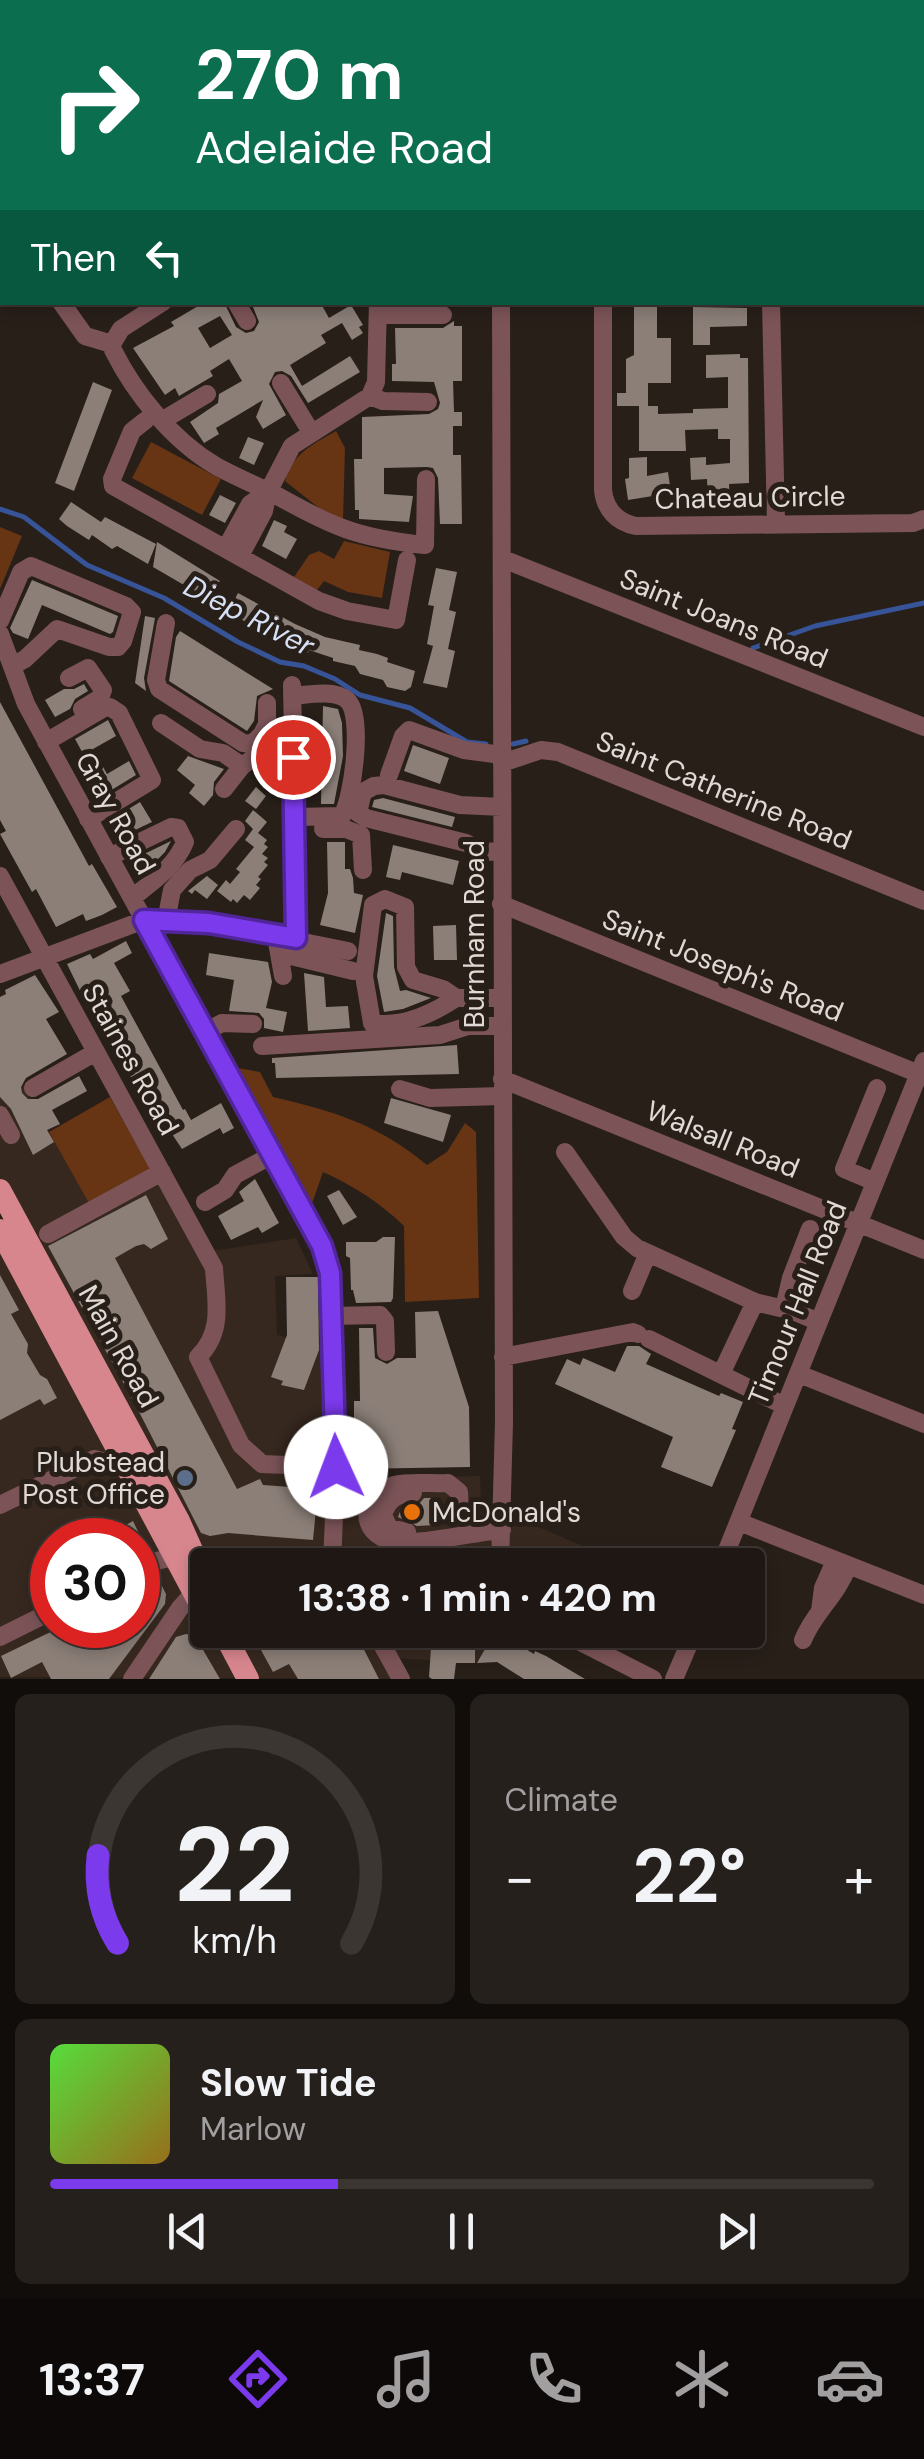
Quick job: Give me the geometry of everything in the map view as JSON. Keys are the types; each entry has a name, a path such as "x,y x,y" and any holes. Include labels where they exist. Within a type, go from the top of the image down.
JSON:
{"main road":[{"name":"Main Road","path":"1,1193 6,1226 105,1432 190,1566"},
{"name":"Main Road","path":"6,1226 154,1473 184,1557"},
{"path":"231,1648 248,1679"}],"street":[{"path":"63,305 85,336 114,350 155,420 205,458 347,532 424,546 426,479"},
{"path":"114,350 121,329 159,305"},
{"path":"238,305 247,321"},
{"name":"Burnham Road","path":"500,305 502,807 493,852 501,904 504,1357 501,1548"},
{"name":"Chateau Circle","path":"603,305 604,490 612,513 623,522 636,526 913,523 924,519"},
{"path":"771,305 776,524"},
{"path":"233,552 258,522 287,452 311,432 370,396 376,382 378,309 443,316"},
{"path":"281,383 311,432"},
{"path":"207,394 130,434 112,479 113,486 319,600 347,611 391,621 399,615 407,560"},
{"path":"370,396 382,401 428,402"},
{"path":"233,552 251,502 268,492"},
{"name":"Saint Joans Road","path":"503,559 924,727"},
{"path":"0,622 21,572 31,566 132,612 124,641 118,647 57,629 12,666"},
{"path":"166,623 156,680 159,689 243,743 252,744 262,734 268,724 267,703"},
{"name":"Gray Road","path":"0,634 26,704 322,1246 330,1273 336,1467 333,1548"},
{"path":"44,737 103,694 91,669 68,678"},
{"path":"294,824 342,816 352,792 352,707 348,700 334,694 292,691 294,824 286,949 291,956 353,971"},
{"path":"44,737 104,708 119,712 152,780 88,818"},
{"path":"161,723 200,749 223,753 242,766"},
{"path":"389,774 408,730 464,750 502,750"},
{"path":"262,734 293,757"},
{"name":"Saint Catherine Road","path":"502,750 558,752 924,901"},
{"path":"224,789 250,760 293,757"},
{"path":"493,852 358,813 363,792 384,785 460,804 502,807"},
{"path":"294,824 358,833 363,842 363,870"},
{"path":"109,857 160,832 178,828 185,842 183,849 163,873 132,898"},
{"path":"166,921 172,890 190,870 208,862 236,829"},
{"path":"401,840 465,855 493,852"},
{"name":"Staines Road","path":"0,876 214,1268 217,1330 209,1347 198,1357 241,1445 262,1464 336,1467"},
{"path":"456,998 408,974 406,907 385,898 373,904 364,976 372,1023 384,1025 423,1017 456,998 502,998"},
{"name":"Saint Joseph's Road","path":"501,904 922,1070"},
{"path":"0,974 144,920 209,923 348,951"},
{"path":"284,976 277,947 287,937"},
{"path":"205,1032 222,1023 253,1024"},
{"path":"262,1046 438,1036 468,1026 502,1026"},
{"path":"32,1088 96,1052"},
{"name":"Timour Hall Road","path":"728,1548 922,1070"},
{"path":"400,1090 430,1098 502,1088"},
{"name":"Walsall Road","path":"502,1088 924,1250"},
{"path":"875,1182 844,1169 878,1088"},
{"path":"0,1115 12,1135"},
{"path":"565,1152 624,1237 648,1254 754,1302 784,1308 819,1322"},
{"path":"205,1202 224,1190 234,1175 272,1155"},
{"path":"48,1234 162,1172"},
{"path":"784,1308 810,1229"},
{"path":"632,1291 648,1254"},
{"path":"722,1372 754,1302"},
{"path":"331,1316 380,1315 386,1352"},
{"path":"504,1357 633,1332 785,1406"},
{"path":"799,1374 924,1424"},
{"path":"94,1459 105,1432"},
{"path":"0,1505 94,1459 124,1466"},
{"path":"445,1537 460,1512 460,1492 448,1483 394,1485 376,1493 367,1504 366,1521 375,1534 394,1542 445,1537 502,1530"},
{"path":"460,1512 482,1532"},
{"path":"738,1522 924,1596"},
{"path":"160,1559 190,1558"},
{"path":"804,1640 820,1611 830,1602 841,1564"},
{"path":"132,1679 190,1602"},
{"path":"0,1637 30,1622"},
{"path":"384,1648 401,1679"},
{"path":"592,1648 653,1679"},
{"path":"674,1679 687,1648"}],"shaded area":[{"path":"336,431 345,448 343,520 324,512 285,481 298,457"},
{"path":"151,442 221,479 202,515 132,478"},
{"path":"0,527 22,536 0,589"},
{"path":"344,541 390,552 382,598 348,592 324,581 317,590 294,577 309,555 319,551 334,559"},
{"path":"0,1043 90,1205 159,1166 206,1252 296,1238 313,1274 275,1276 277,1335 331,1347 335,1479 480,1476 481,1502 587,1548 190,1548 190,1648 484,1648 484,1663 390,1658 401,1679 0,1677 0,1241 22,1231 0,1190"},
{"path":"232,1067 260,1072 273,1097 373,1129 427,1165 447,1152 465,1123 476,1132 479,1298 405,1302 404,1226 366,1195 323,1172 310,1209"},
{"path":"110,1097 151,1170 90,1205 49,1132"}],"building":[{"path":"200,305 225,305 236,327 246,333 254,331 259,322 252,305 322,305 329,318 351,305 363,325 359,327 363,333 352,340 342,323 321,335 326,343 290,365 302,386 350,356 360,372 308,403 291,376 275,372 269,384 286,415 263,429 256,417 263,400 216,428 219,434 204,443 190,422 218,403 219,394 242,381 229,359 210,371 213,376 179,396 175,388 165,395 133,348 174,326 171,322","holes":["220,316 232,335 210,348 198,328"]},
{"path":"634,305 657,305 657,338 671,338 671,383 648,383 648,406 658,406 658,414 728,408 728,377 706,378 706,355 740,354 740,358 748,358 749,483 729,484 730,500 708,502 707,479 691,480 690,458 706,457 706,465 730,463 730,439 718,439 718,429 685,430 686,451 639,451 639,406 617,406 617,393 626,393 626,359 634,355"},
{"path":"693,307 747,308 747,326 710,327 710,345 693,345"},
{"path":"454,321 454,326 462,326 462,381 453,381 454,412 462,412 462,426 453,426 453,455 461,455 462,524 440,524 438,478 433,468 427,467 384,468 384,494 413,496 409,522 359,519 359,510 355,510 354,459 362,459 362,417 429,414 440,403 434,382 392,381 392,364 396,364 395,328 443,328"},
{"path":"93,382 112,390 74,491 55,483"},
{"path":"248,437 264,443 254,465 239,458"},
{"path":"647,457 647,476 668,472 670,486 664,487 665,494 628,500 625,479 629,478 629,458"},
{"path":"220,495 236,503 225,523 209,515"},
{"path":"71,502 101,522 105,517 156,544 148,564 117,546 112,549 92,535 89,540 67,526 59,519"},
{"path":"274,520 287,526 284,532 297,539 286,559 262,546"},
{"path":"157,542 220,581 208,599 153,567"},
{"path":"436,568 457,572 449,610 456,612 448,649 455,651 447,688 423,683 433,646 427,644 434,606 428,605"},
{"path":"32,580 118,616 113,632 42,605 28,639 13,633 10,628"},
{"path":"238,593 295,624 325,637 360,645 359,650 415,671 411,687 405,691 387,687 383,680 360,674 355,666 309,650 308,653 283,640 279,644 228,612"},
{"path":"145,616 155,618 144,678 146,691 135,683"},
{"path":"180,631 273,689 257,696 254,721 247,731 169,681"},
{"path":"84,684 88,691 55,717 45,700"},
{"path":"0,702 89,866 92,864 117,907 102,915 86,921 83,914 56,927 0,834 6,831 0,820"},
{"path":"323,706 338,709 342,723 343,756 334,804 321,804"},
{"path":"108,720 116,736 93,749 107,774 129,761 136,775 105,794 75,739"},
{"path":"413,745 449,758 440,784 404,771"},
{"path":"188,756 224,769 204,806 189,793 195,785 177,770"},
{"path":"256,787 266,796 256,809 245,801"},
{"path":"383,798 455,817 452,827 372,807 374,800"},
{"path":"140,802 152,822 118,838 109,821"},
{"path":"253,810 267,822 258,833 267,840 264,844 268,847 262,854 268,858 264,862 268,865 258,877 261,879 256,885 260,888 250,900 244,895 237,903 233,899 231,902 217,891 226,880 230,884 240,872 236,869 254,847 245,840 253,829 245,821"},
{"path":"171,841 165,852 148,869 140,856"},
{"path":"327,842 345,842 345,869 350,869 354,893 363,895 355,933 320,925 328,893"},
{"path":"393,845 459,861 453,885 402,872 400,880 386,877"},
{"path":"207,876 218,885 207,899 195,890 192,894 188,891"},
{"path":"386,913 393,916 394,967 400,991 431,998 384,1012 377,976"},
{"path":"456,925 457,960 434,960 433,926"},
{"path":"126,941 132,953 114,963 130,991 121,996 183,1110 191,1120 221,1103 234,1128 223,1134 220,1128 182,1149 168,1128 161,1132 86,1003 67,964 90,954 93,959"},
{"path":"209,953 268,962 272,982 266,1008 287,1012 283,1032 264,1028 259,1013 229,1011 234,980 206,975"},
{"path":"304,973 324,977 326,1007 348,1006 350,1028 308,1031"},
{"path":"35,975 59,1012 46,1019 67,1054 26,1078 22,1093 28,1099 38,1099 79,1076 87,1091 52,1110 60,1124 47,1130 54,1142 33,1155 11,1109 0,1097 0,997 6,994 5,990"},
{"path":"457,1045 459,1074 276,1078 272,1063 272,1058"},
{"path":"391,1098 451,1115 443,1142 384,1123"},
{"path":"255,1179 279,1223 262,1233 258,1227 231,1240 218,1216 244,1201 239,1192"},
{"path":"339,1190 357,1217 343,1225 327,1196"},
{"path":"146,1195 168,1239 151,1249 144,1244 136,1246 115,1258 237,1489 260,1479 263,1485 318,1489 313,1540 201,1533 48,1246"},
{"path":"383,1237 395,1237 393,1298 391,1302 356,1303 346,1242 376,1242"},
{"path":"0,1275 19,1310 11,1314 28,1344 27,1353 57,1398 44,1405 40,1399 0,1420"},
{"path":"286,1277 318,1277 319,1350 304,1390 281,1385 283,1381 271,1377 287,1335"},
{"path":"438,1311 469,1407 470,1467 354,1469 354,1401 360,1401 359,1328 373,1328 375,1358 387,1364 397,1358 416,1358 415,1312"},
{"path":"627,1346 639,1346 651,1354 646,1364 719,1396 721,1393 743,1402 732,1429 736,1430 712,1487 661,1467 673,1437 555,1384 567,1359 580,1365 583,1358 615,1372"},
{"name":"McDonald's","path":"424,1498 435,1498 436,1525 417,1526 398,1517 401,1509 419,1504"},
{"path":"160,1582 166,1594 160,1611"},
{"path":"190,1635 190,1648 202,1648 220,1679 149,1679 176,1637"},
{"path":"30,1642 30,1648 132,1648 109,1679 51,1679 42,1662 11,1678 1,1656"},
{"path":"260,1648 363,1648 379,1679 298,1679 289,1664 273,1672"},
{"path":"431,1648 475,1648 475,1663 456,1663 454,1679 429,1677"},
{"path":"486,1648 524,1648 585,1679 524,1679 497,1662 477,1663"}],"waterway":[{"name":"Diep River","path":"0,509 24,517 87,565 164,598 238,642 280,662 304,666 335,679 360,695 410,708 467,742 486,744"},
{"name":"Diep River","path":"753,648 815,626 924,603"},
{"name":"Diep River","path":"513,744 526,741"}],"place":[{"name":"Plubstead Post Office","path":"185,1478"},
{"name":"McDonald's","path":"412,1512"}],"route":[{"path":"293,757 296,938 209,923 144,920 322,1246 330,1273 336,1467"}]}
